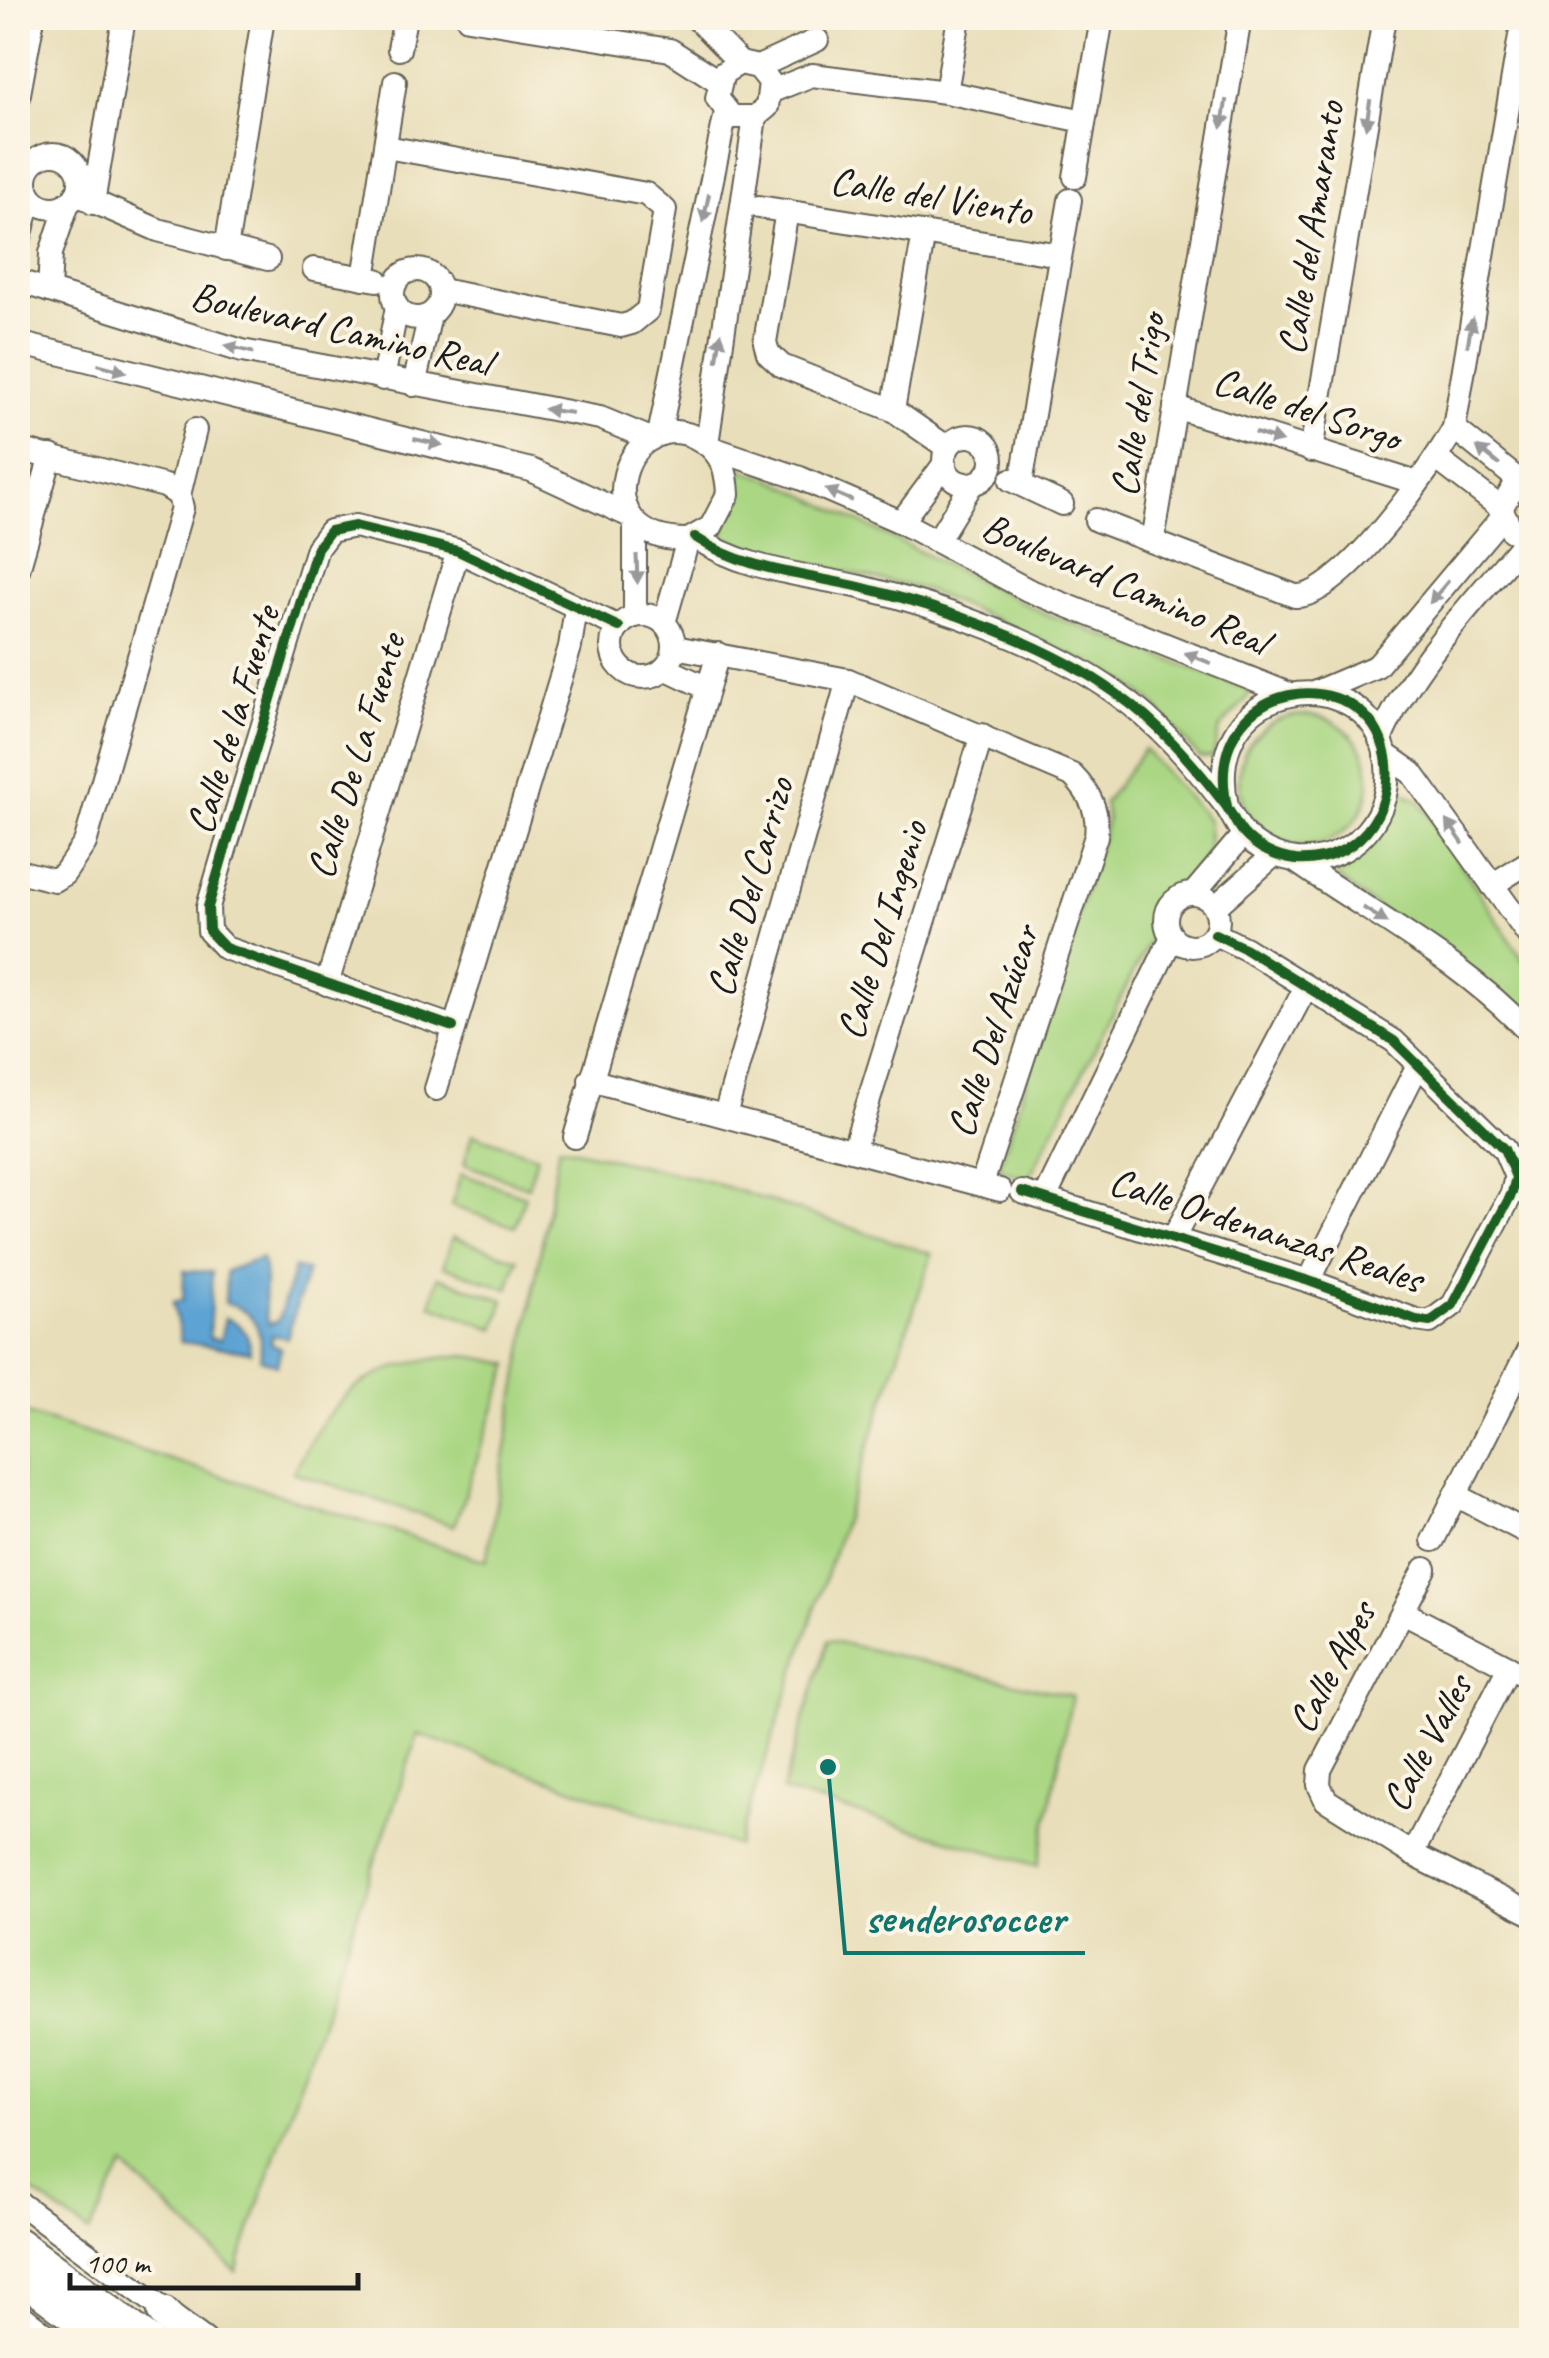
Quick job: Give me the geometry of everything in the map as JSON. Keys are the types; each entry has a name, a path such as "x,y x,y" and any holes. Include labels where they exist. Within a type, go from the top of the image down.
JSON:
{"highway":[{"path":"18,2243 149,2340"},
{"path":"18,2275 104,2340"},
{"path":"163,2312 190,2340"}],"street":[{"path":"18,100 33,18"},
{"path":"49,291 51,254 79,200 124,18"},
{"path":"226,249 264,18"},
{"path":"399,49 405,18"},
{"path":"468,18 544,24 670,50 718,81"},
{"path":"670,50 682,18"},
{"path":"696,18 772,91"},
{"path":"946,92 960,18"},
{"path":"1060,254 1102,18"},
{"name":"Calle del Trigo","path":"1240,18 1153,542 1306,596 1330,584 1346,568 1438,459 1454,428 1523,18"},
{"name":"Calle del Amaranto","path":"1312,451 1384,18"},
{"path":"718,81 819,29"},
{"path":"812,75 819,29"},
{"path":"772,91 812,75 946,92 1084,122"},
{"path":"718,81 717,98 726,112 740,119 754,117 767,107 772,91"},
{"path":"364,278 394,82"},
{"path":"670,658 636,676 619,666 614,656 612,646 627,621 632,519 623,500 626,464 655,437 726,112"},
{"path":"709,446 754,117"},
{"path":"386,147 646,194 665,210 648,310 632,324 620,326 441,290"},
{"path":"18,244 25,182 34,160 59,154 78,170 79,200"},
{"path":"25,182 53,208 79,200 158,230 268,259"},
{"path":"759,207 787,211"},
{"name":"Calle del Viento","path":"1020,484 1060,254 787,211 765,342 768,353 782,366 893,410 946,456 951,477 1020,484 1062,504"},
{"path":"893,410 924,233"},
{"path":"314,269 364,278 396,295 408,316 430,315"},
{"path":"382,379 396,295 406,272 421,270 434,276 441,290 439,304 430,315 414,385"},
{"name":"Boulevard Camino Real","path":"18,280 242,351 600,418 655,437"},
{"path":"18,344 531,470 632,519 657,538 691,538 740,560 930,604 1081,671 1154,726 1227,806 1244,834 1452,967 1510,1012 1532,1036"},
{"name":"Calle del Sorgo","path":"1176,407 1417,483"},
{"path":"1227,806 1222,783 1232,736 1256,710 1289,694 1313,693 1377,666 1501,513 1507,492 1527,483 1454,428"},
{"path":"18,871 54,880 64,874 86,842 180,527 182,508 178,495 195,430"},
{"path":"655,437 684,434 709,446 727,475 728,494 711,526 691,538 664,623 670,658 706,688"},
{"name":"Calle del Viento","path":"946,456 968,436 983,441 991,455 980,477"},
{"name":"Boulevard Camino Real","path":"709,446 800,478 901,522 1028,590 1289,694"},
{"path":"18,449 147,480 178,495"},
{"path":"18,570 51,456"},
{"path":"901,522 946,456"},
{"path":"1216,908 1284,857 1322,859 1347,849 1368,832 1382,808 1388,782 1383,747 1402,693 1530,536 1512,531 1501,513 1438,459"},
{"path":"937,541 980,477"},
{"path":"1096,520 1153,542"},
{"name":"Calle de la Fuente","path":"453,1028 214,940 208,906 323,536 340,527 356,526 458,550 576,608"},
{"name":"Calle De La Fuente","path":"327,984 458,550"},
{"path":"436,1090 570,647 576,608 627,621 656,617 664,623"},
{"path":"570,647 614,656"},
{"path":"575,1137 718,654"},
{"name":"Calle Del Azúcar","path":"590,1080 1012,1191 1098,822 1092,801 1072,775 848,680 718,654 670,658"},
{"name":"Calle Del Carrizo","path":"724,1115 848,680"},
{"path":"1313,693 1353,708 1383,747 1412,773 1492,885 1524,913 1532,940"},
{"name":"Calle Del Ingenio","path":"854,1148 982,735"},
{"path":"1216,908 1215,934 1194,946 1172,937 1165,921 1170,904 1194,893 1244,834"},
{"path":"1492,885 1532,860"},
{"path":"1194,893 1216,908"},
{"name":"Calle Ordenanzas Reales","path":"1172,937 1012,1191 1174,1237 1430,1322 1453,1305 1512,1193 1516,1177 1504,1149 1394,1042 1215,934"},
{"path":"1174,1237 1306,987"},
{"path":"1309,1281 1418,1065"},
{"path":"1434,1540 1456,1495 1521,1389 1532,1343"},
{"path":"1456,1495 1532,1535"},
{"name":"Calle Alpes","path":"1412,1854 1326,1800 1318,1785 1320,1770 1425,1570"},
{"path":"1403,1612 1532,1679"},
{"name":"Calle Valles","path":"1412,1854 1510,1667"},
{"path":"1412,1854 1530,1910"},
{"path":"18,2202 205,2340"},
{"path":"18,2313 53,2340"}],"green space":[{"path":"739,469 774,480 1046,614 1249,689 1248,697 1220,728 1213,757 1200,758 1150,700 1120,678 987,616 923,589 723,546"},
{"path":"1304,715 1329,720 1350,734 1364,755 1369,780 1364,805 1350,826 1329,840 1304,845 1279,840 1258,826 1244,805 1239,780 1244,755 1258,734 1279,720"},
{"path":"1144,749 1209,821 1208,852 1188,880 1155,899 1151,917 1154,932 1028,1180 999,1168 1107,820 1104,803"},
{"path":"1398,790 1419,800 1531,972 1531,1022 1340,880 1335,869 1358,855 1385,828"},
{"path":"472,1134 537,1156 528,1187 464,1164"},
{"path":"559,1146 711,1182 932,1254 737,1846 418,1734 236,2272 124,2166 89,2233 18,2181 21,1412 486,1561"},
{"path":"461,1174 525,1196 515,1227 451,1206"},
{"path":"453,1237 518,1259 508,1289 443,1266"},
{"path":"438,1277 504,1300 495,1329 431,1305"},
{"path":"464,1355 510,1364 454,1526 293,1472 325,1419 359,1385 403,1366"},
{"path":"828,1640 1072,1696 1038,1866 782,1791"}],"water":[{"path":"261,1258 269,1324 278,1321 294,1268 307,1271 287,1338 272,1335 271,1344 281,1348 277,1365 260,1359 258,1330 249,1316 225,1303 226,1271"},
{"path":"184,1271 212,1272 209,1338 220,1340 225,1318 244,1330 250,1352 181,1342 173,1302 183,1300"}],"cycle path":[{"path":"453,1027 225,948 209,931 208,907 317,548 330,531 355,526 458,551 619,627"},
{"path":"695,537 754,564 860,587 959,616 1060,659 1146,717 1199,772 1243,833 1260,848 1282,857 1317,859 1353,844 1366,831 1377,815 1387,778 1386,757 1373,725 1349,704 1320,694 1289,695 1260,707 1237,730 1225,763 1227,806"},
{"path":"1022,1192 1309,1281 1416,1320 1430,1322 1453,1305 1512,1193 1516,1177 1504,1149 1394,1041 1246,949 1215,934"}],"place":[{"name":"senderosoccer","path":"828,1767"}]}
